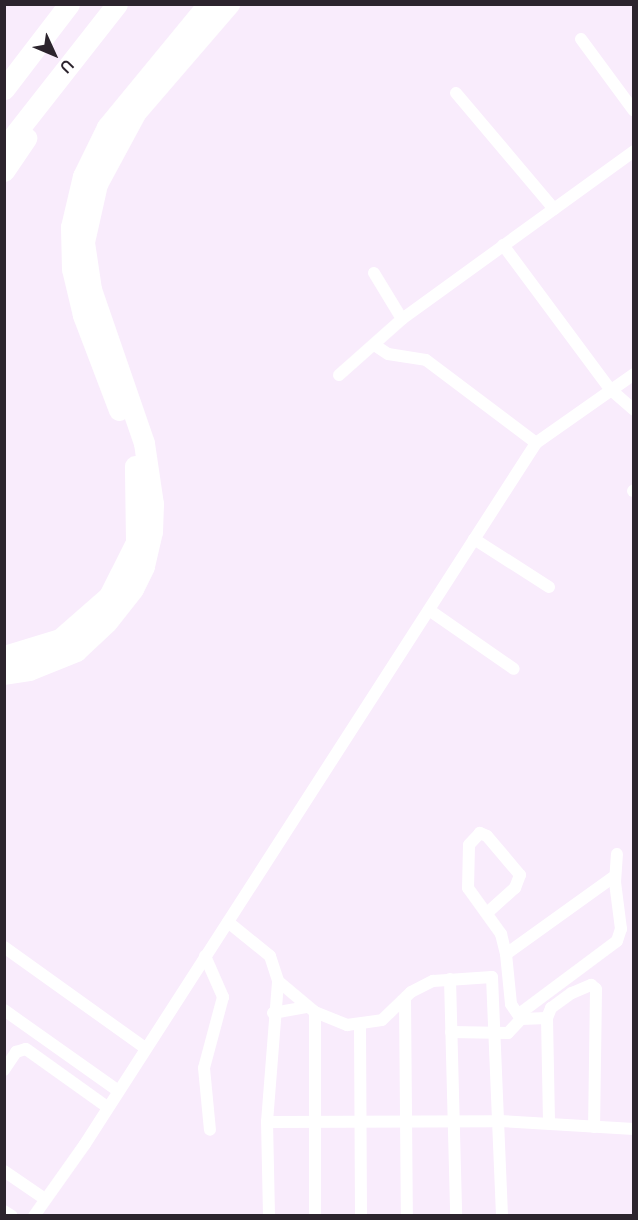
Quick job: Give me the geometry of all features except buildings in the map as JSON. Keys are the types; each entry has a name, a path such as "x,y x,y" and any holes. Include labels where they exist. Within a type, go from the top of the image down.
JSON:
{"highway":[{"path":"4,89 69,4"},
{"path":"4,148 117,4"},
{"path":"4,656 60,639 90,616 121,579 136,542 137,480 131,442 83,315 72,269 71,227 83,176 107,127 208,4"},
{"path":"4,674 29,670 76,651 107,622 133,589 144,566 152,532 153,504 144,443 91,289 84,242 97,184 136,112 229,4"},
{"path":"4,73 44,35"},
{"path":"4,171 86,44"}],"street":[{"path":"581,39 633,111"},
{"path":"456,93 554,209"},
{"path":"339,375 376,346 402,319 633,151"},
{"path":"503,245 610,389 633,410"},
{"path":"374,273 402,319"},
{"path":"376,346 388,354 426,360 536,443"},
{"path":"34,1215 228,922 536,443 633,374"},
{"path":"474,539 549,587"},
{"path":"429,610 514,669"},
{"path":"487,914 514,888 520,875 487,836 480,833 469,845 466,877 468,888 501,934 506,954 511,1004 520,1016 547,1018"},
{"path":"451,1032 497,1031 508,1033 520,1016 617,941 621,929 615,876 617,854"},
{"path":"506,954 615,876"},
{"path":"228,922 270,956 278,981 273,1013 267,1122 269,1215"},
{"path":"4,947 145,1048"},
{"path":"205,956 223,997 204,1068 210,1130"},
{"path":"278,981 311,1009 334,1022 360,1025 382,1020 425,984 450,979 492,977 497,1031 502,1215"},
{"path":"450,979 456,1215"},
{"path":"549,1123 547,1018 551,1008 572,993 594,986 594,1127"},
{"path":"405,1000 407,1215"},
{"path":"273,1013 311,1009"},
{"path":"311,1009 315,1215"},
{"path":"4,1010 117,1090"},
{"path":"360,1025 361,1215"},
{"path":"4,1070 16,1052 26,1049 107,1107"},
{"path":"267,1122 359,1124 500,1121 633,1129"},
{"path":"4,1171 45,1199"},
{"path":"4,1211 12,1215"}]}
